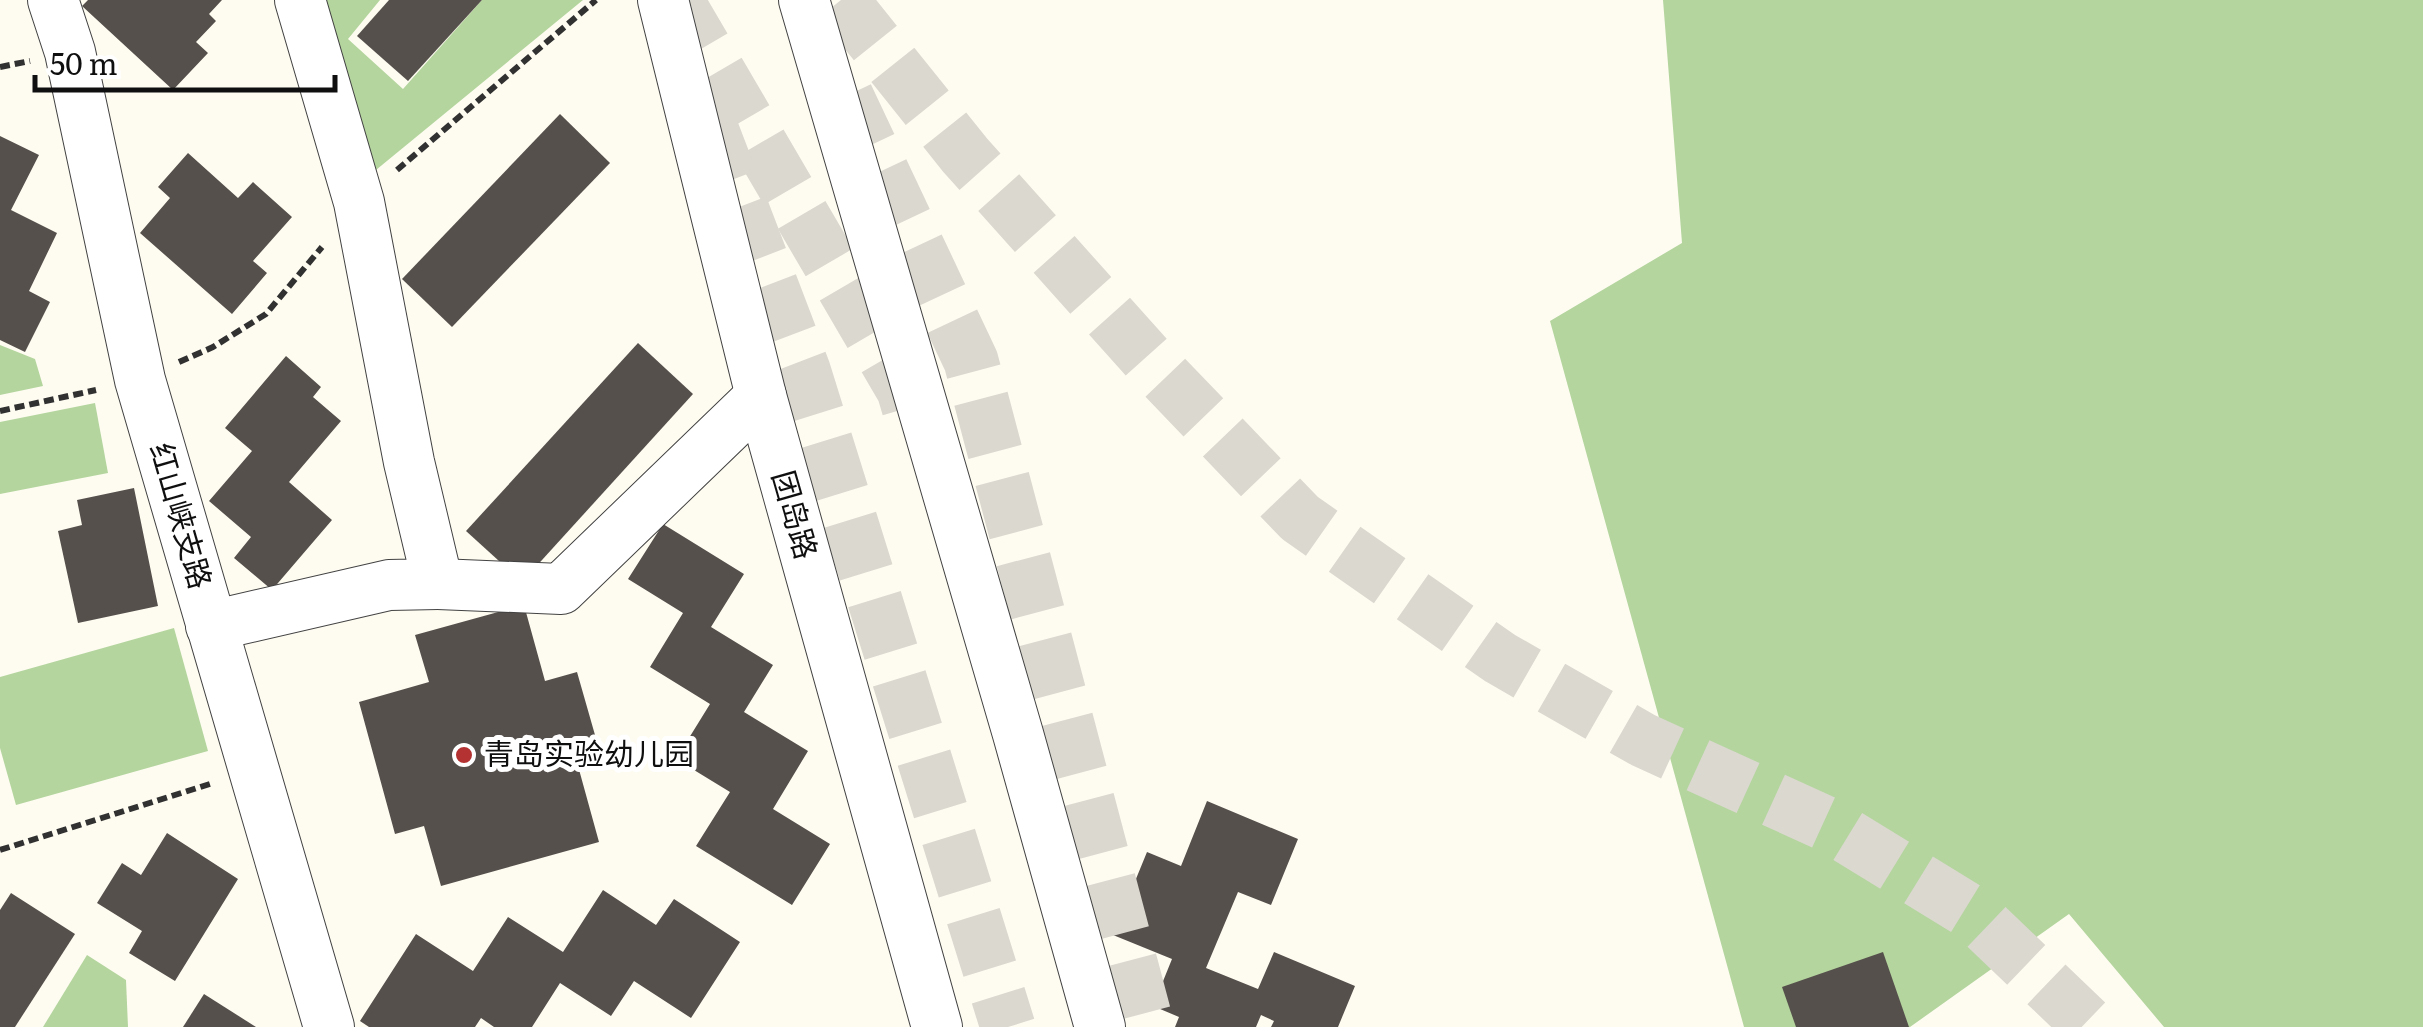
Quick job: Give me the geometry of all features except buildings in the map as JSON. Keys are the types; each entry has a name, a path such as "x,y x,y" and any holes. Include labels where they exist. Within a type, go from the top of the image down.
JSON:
{"street":[{"name":"红山峡支路","path":"53,0 70,52 140,380 329,1027"},
{"path":"300,0 359,202 409,462 438,584"},
{"name":"团岛路","path":"662,0 761,396 937,1027"},
{"path":"804,0 1100,1027"},
{"path":"212,626 390,585 561,589 761,396"}],"path":[{"path":"0,412 140,380 213,346 266,314 359,202 596,0"},
{"path":"0,850 254,770"}],"green space":[{"path":"314,0 380,0 348,39 403,89 482,0 583,0 365,179"},
{"path":"1663,0 2423,0 2423,1027 2164,1027 2069,914 1910,1027 1744,1027 1550,321 1682,243"},
{"path":"0,345 35,359 43,386 0,395"},
{"path":"95,403 108,473 0,494 0,422"},
{"path":"174,628 208,751 16,805 0,748 0,677"},
{"path":"87,955 126,980 128,1027 43,1027"}],"tunnel":[{"path":"676,0 904,390 911,414"},
{"path":"841,0 965,155 1155,367 1300,518 1500,658 1643,740 1829,825 1971,912 2091,1027"},
{"path":"846,96 971,361 1147,1027"},
{"path":"711,129 803,370 1008,1027"}],"place":[{"name":"青岛实验幼儿园","path":"464,755"}]}
